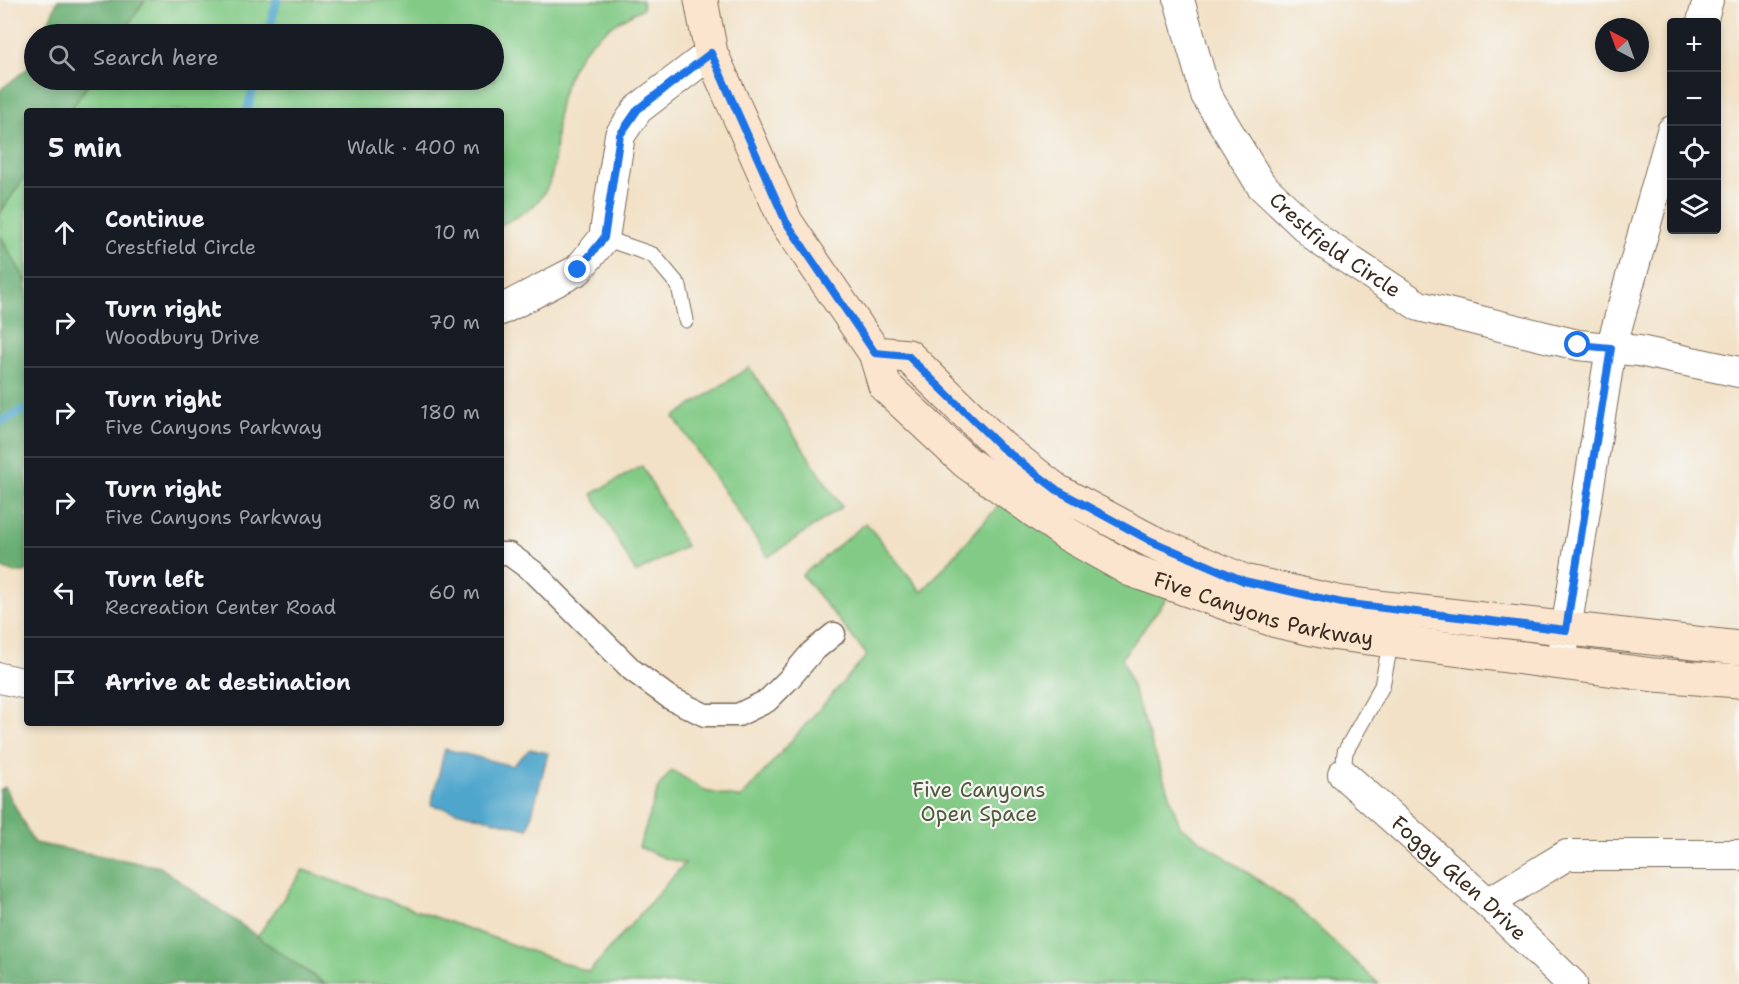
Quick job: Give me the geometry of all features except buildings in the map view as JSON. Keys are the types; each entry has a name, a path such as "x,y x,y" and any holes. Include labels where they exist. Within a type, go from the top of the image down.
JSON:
{"main road":[{"name":"Five Canyons Parkway","path":"701,0 711,53 786,222 875,353 885,386 966,462 1068,534 1131,570 1276,621 1330,633 1654,675 1739,681"},
{"name":"Five Canyons Parkway","path":"875,353 908,356 1001,447 1057,490 1151,541 1244,581 1342,603 1739,648"}],"street":[{"name":"Crestfield Circle","path":"1179,0 1206,95 1261,185 1318,240 1419,306 1578,345 1639,351 1739,372"},
{"path":"1703,18 1708,0"},
{"path":"504,308 578,270 604,238 620,135 638,109 711,53"},
{"path":"1562,662 1611,348 1667,145"},
{"path":"504,554 509,554 536,573 632,670 670,698 705,715 738,715 767,701 812,652 834,634"},
{"path":"0,678 24,683"},
{"name":"Foggy Glen Drive","path":"1343,774 1488,903 1572,984"},
{"path":"1488,903 1567,855 1739,855"}],"lane":[{"path":"604,238 652,255 679,286 686,320"},
{"path":"1343,774 1345,752 1382,687 1391,640"}],"green space":[{"path":"58,0 145,0 129,24 47,24"},
{"path":"145,0 642,0 643,8 621,20 592,41 577,60 560,104 555,157 547,188 529,209 504,223 504,108 72,108 84,90 504,90 504,24 129,24"},
{"path":"24,71 24,90 84,90 72,108 24,108 24,177 0,213 0,90"},
{"path":"24,177 24,278 0,235 0,213"},
{"path":"0,235 24,278 24,571 14,573 0,567"},
{"path":"749,367 842,507 768,557 674,417"},
{"path":"642,466 686,546 636,573 592,494"},
{"name":"Five Canyons Open Space","path":"1008,495 1176,586 1122,658 1180,826 1293,904 1379,984 326,984 257,937 303,870 589,972 685,863 667,859 639,847 659,786 672,770 705,791 741,798 867,655 802,575 866,523 922,592"},
{"path":"5,787 34,843 160,867 324,984 0,984 0,790"}],"water":[{"path":"445,749 512,766 530,749 548,753 528,829 431,805"}],"waterway":[{"path":"271,24 277,0"},
{"path":"248,108 253,90"},
{"path":"0,422 24,410"}],"route":[{"path":"578,270 604,238 620,135 638,109 711,53 786,222 875,353 908,356 1001,447 1057,490 1151,541 1244,581 1342,603 1566,630 1611,348 1578,345"}]}
